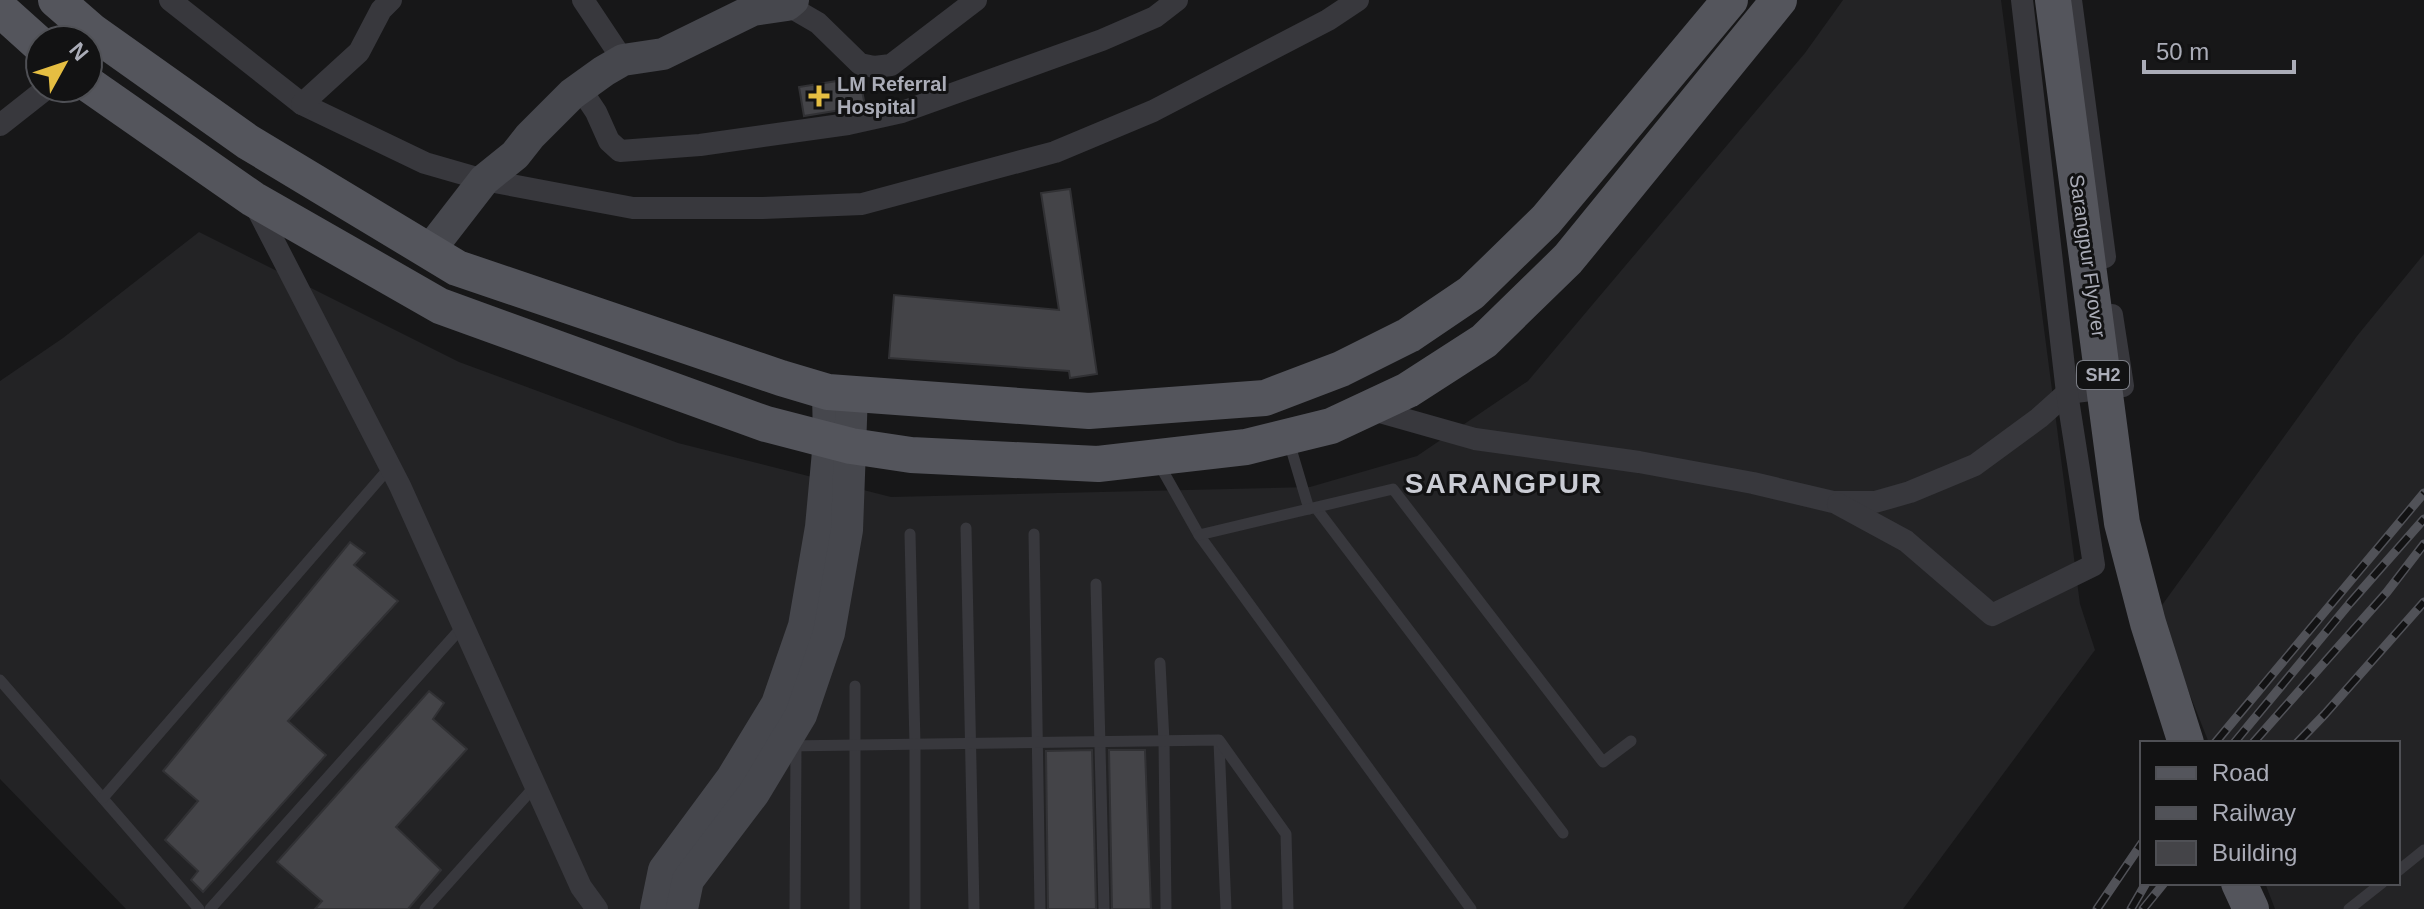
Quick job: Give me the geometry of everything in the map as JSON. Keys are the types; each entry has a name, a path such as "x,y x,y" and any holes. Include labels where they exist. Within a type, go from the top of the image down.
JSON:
{"main road":[{"path":"56,0 93,32 248,142 457,268 781,378 840,392 1089,411 1265,398 1341,369 1409,335 1471,293 1517,251 1730,0"},
{"path":"104,95 253,199 440,306 766,424 840,444 911,455 1098,464 1246,447 1331,426 1408,390 1484,341 1568,259 1779,0"},
{"name":"Sarangpur Flyover","path":"2053,0 2122,523 2148,623 2185,741"},
{"path":"429,251 484,180 515,155 530,136 580,88 623,60 663,54 753,10 790,2"},
{"path":"0,9 24,31"},
{"path":"682,909 688,880 789,746 829,633 847,530 840,444 840,392"},
{"path":"656,909 664,870 732,778 777,704 804,626 821,527 840,444"},
{"path":"2240,885 2251,909"}],"street":[{"path":"170,0 302,104 425,163 484,180 633,208 862,204 1055,152 1153,111 1328,20 1358,0"},
{"path":"583,0 623,60"},
{"path":"790,2 818,23 860,64 874,67 891,65 976,0"},
{"path":"580,88 596,112 609,141 620,151 700,145 833,126 902,112 1102,40 1155,17 1177,0"},
{"path":"1833,502 1906,541 1992,615 2094,565 2067,393 2022,0"},
{"path":"1369,409 1475,439 1639,462 1753,483 1833,502 1875,502 1910,492 1975,465 2067,393 2123,386 2071,0"},
{"path":"302,104 359,52 381,3"},
{"path":"0,125 27,104"},
{"path":"253,199 390,467 581,887 597,909"}],"lane":[{"path":"1288,437 1313,508 1563,833"},
{"path":"1155,457 1199,535 1471,909"},
{"path":"103,798 390,467"},
{"path":"1199,535 1393,489 1603,762 1631,741"},
{"path":"966,528 974,909"},
{"path":"910,534 915,909"},
{"path":"1034,534 1040,909"},
{"path":"1096,584 1104,909"},
{"path":"210,909 464,626"},
{"path":"1160,663 1166,909"},
{"path":"0,680 199,909"},
{"path":"855,686 855,909"},
{"path":"795,909 789,746 1219,740"},
{"path":"1219,740 1226,909"},
{"path":"1219,740 1286,834 1288,909"},
{"path":"425,909 536,785"},
{"path":"2400,869 2424,850"},
{"path":"2349,909 2379,885"}],"shaded area":[{"path":"1843,0 2001,0 2080,604 2095,650 1903,909 126,909 0,779 0,381 63,338 199,232 459,362 678,443 891,497 1310,487 1417,456 1528,381 1805,53"},
{"path":"2424,254 2424,909 2275,909 2266,885 2400,885 2400,741 2208,741 2157,612 2357,336"}],"building":[{"path":"837,81 839,88 861,85 865,106 804,116 799,87"},
{"path":"1070,189 1097,374 1070,378 1069,371 889,358 894,295 1059,310 1041,193"},
{"path":"350,542 365,553 354,565 398,601 288,721 326,755 203,892 191,880 198,871 165,840 198,801 163,771"},
{"path":"429,691 444,703 433,719 467,749 396,827 441,870 408,909 315,909 322,901 277,862"},
{"path":"1092,750 1096,909 1048,909 1046,751"},
{"path":"1109,750 1145,750 1151,909 1112,909"}],"railway":[{"path":"2217,741 2424,493"},
{"path":"2236,741 2424,519"},
{"path":"2255,741 2387,592 2424,544"},
{"path":"2299,741 2424,602"},
{"path":"2097,909 2140,846"},
{"path":"2131,909 2145,885"},
{"path":"2143,909 2162,885"}],"place":[{"name":"LM Referral Hospital","path":"819,96"}],"district":[{"name":"SARANGPUR","path":"1504,483"}]}
